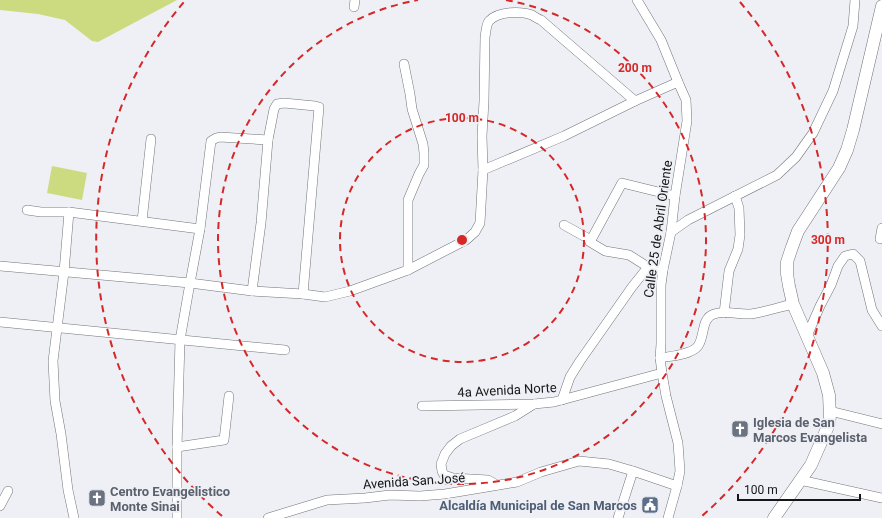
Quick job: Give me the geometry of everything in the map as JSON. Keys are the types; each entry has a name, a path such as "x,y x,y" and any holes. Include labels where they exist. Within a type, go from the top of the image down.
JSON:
{"main road":[{"path":"774,518 811,465 829,424 830,411 829,395 823,373 793,304 788,286 787,262 798,231 834,176 846,150 853,130 882,6"}],"street":[{"name":"Calle 25 de Abril Oriente","path":"637,0 661,40 686,100 687,121 662,285 660,358 666,396 678,444 680,470 678,486 668,518"},
{"path":"671,232 688,220 777,175 796,157 813,133 833,91 853,26 855,0"},
{"path":"0,266 325,297 350,291 408,270 466,240 476,232 480,223 483,170 482,136 485,37 489,22 502,14 520,12 532,15 541,20 635,101"},
{"path":"404,64 412,109 423,144 424,153 424,165 408,200 408,270"},
{"path":"483,170 564,136 635,101 678,82"},
{"path":"252,291 261,223 268,140 274,109 277,104 284,103 320,107 303,294"},
{"path":"177,518 180,340 200,229 211,141 220,137 268,140"},
{"path":"142,221 151,139"},
{"path":"591,240 622,183 675,196"},
{"path":"724,313 729,271 738,249 740,235 739,208 735,196"},
{"path":"27,210 41,212 69,212 200,229"},
{"path":"69,212 64,272 53,361 55,401 68,490 74,518"},
{"path":"564,225 591,240 590,242 605,251 629,256 648,267 664,270"},
{"path":"880,239 882,228"},
{"path":"807,336 831,285 838,266 845,256 853,254 860,261 872,310 882,326"},
{"path":"562,400 570,377 580,361 632,287 648,267"},
{"path":"660,358 683,354 698,346 706,321 713,314 749,314 793,304"},
{"path":"0,322 285,350"},
{"name":"4a Avenida Norte","path":"422,406 534,404 554,402 662,373"},
{"path":"177,447 224,440 229,396"},
{"path":"497,485 488,480 444,476 441,464 445,454 451,446 460,439 516,416 534,404"},
{"path":"830,411 882,424"},
{"name":"Avenida San José","path":"268,518 328,500 390,495 420,496 445,494 517,482 541,472 579,462 609,464 633,470 678,486"},
{"path":"618,518 633,470"},
{"path":"800,480 882,498"},
{"path":"0,506 8,491"}],"green space":[{"path":"0,0 177,0 98,42 92,41 65,20 38,14 0,10"},
{"path":"52,166 87,173 82,200 47,193"}],"place":[{"name":"Iglesia de San Marcos Evangelista","path":"740,429"},
{"name":"Centro Evangelistico Monte Sinai","path":"97,498"},
{"name":"Alcaldía Municipal de San Marcos","path":"650,505"}]}
